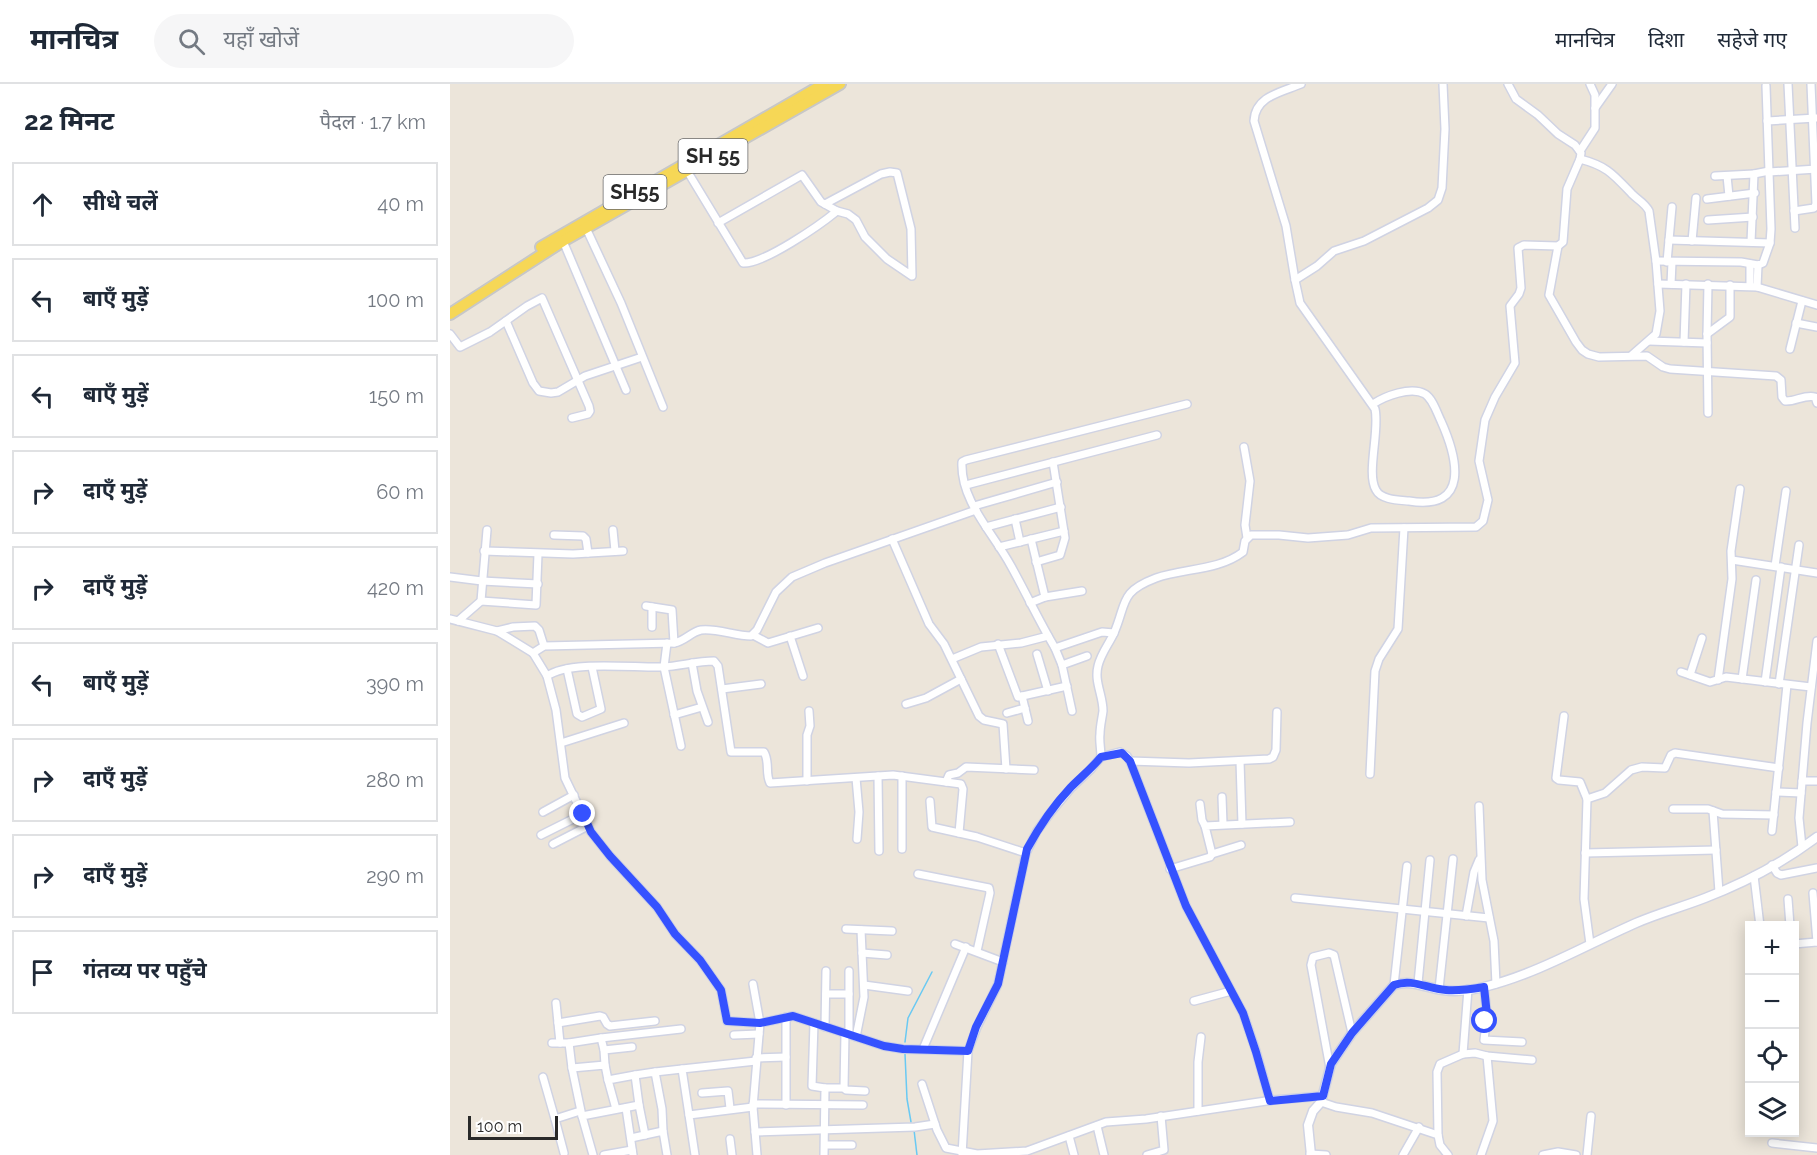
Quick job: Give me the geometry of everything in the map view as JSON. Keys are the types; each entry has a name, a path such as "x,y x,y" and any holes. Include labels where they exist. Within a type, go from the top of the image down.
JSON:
{"main road":[{"name":"SH55","path":"450,306 559,235 685,168 825,84"},
{"path":"773,117 840,84"},
{"name":"SH 55","path":"450,314 563,241 685,168"}],"street":[{"path":"1301,84 1263,100 1254,112 1254,120 1286,226 1300,303 1373,404 1377,423 1373,479 1375,490 1384,497 1421,503 1431,503 1445,496 1454,486 1454,456 1450,440 1429,398 1416,392 1397,393 1373,404"},
{"path":"1295,280 1317,266 1331,252 1364,241 1428,208 1438,200 1442,188 1443,84"},
{"path":"1508,84 1516,99 1580,151"},
{"path":"1590,84 1594,90 1595,128 1580,151 1580,159 1567,189 1564,238 1558,246 1550,295 1576,342 1582,350 1592,356 1632,355 1650,357 1666,368 1776,376 1782,383 1783,400 1787,402 1811,395 1815,397 1817,403"},
{"path":"1595,108 1612,84"},
{"path":"1788,84 1794,228"},
{"path":"1794,211 1810,210 1815,207 1815,118 1811,84"},
{"path":"1656,261 1763,263 1770,243 1771,229 1766,86"},
{"path":"1767,121 1815,118"},
{"path":"1580,159 1607,168 1646,205 1650,215 1660,311 1658,330 1632,355"},
{"path":"685,168 743,263 777,250 818,227 837,211"},
{"path":"1715,176 1816,169"},
{"path":"718,223 802,175 821,202 837,211 852,217 859,224 865,237 887,259 912,276 911,229 897,173 881,174 825,204"},
{"path":"1752,242 1755,174"},
{"path":"1727,176 1729,196"},
{"path":"1707,199 1755,193"},
{"path":"1692,241 1696,198"},
{"path":"1671,284 1668,240 1672,207"},
{"path":"1708,220 1753,218"},
{"path":"586,228 621,303 663,407"},
{"path":"1668,240 1770,243"},
{"path":"563,241 626,390"},
{"path":"1101,757 1100,735 1103,709 1096,678 1098,666 1110,632 1130,592 1154,579 1176,572 1199,570 1236,557 1251,535 1308,538 1348,534 1371,528 1476,528 1483,521 1488,500 1479,461 1485,420 1495,397 1515,363 1510,311 1511,303 1521,288 1518,248 1524,245 1558,246"},
{"path":"1754,264 1755,286"},
{"path":"1658,284 1755,286 1817,305"},
{"path":"1684,342 1686,284"},
{"path":"1708,284 1708,413"},
{"path":"1707,334 1730,317 1730,285"},
{"path":"450,334 460,347 542,298 590,411 588,414 572,418"},
{"path":"1790,349 1802,301"},
{"path":"506,321 533,383 539,391 558,392 578,380 642,357"},
{"path":"1796,323 1817,327"},
{"path":"1649,341 1707,344"},
{"path":"1072,711 1062,665 1055,648 975,508 966,484 962,464 966,460 1187,404"},
{"path":"966,484 1157,435"},
{"path":"1244,447 1250,481 1245,543"},
{"path":"1036,562 1061,554 1065,538 1053,462"},
{"path":"753,635 777,592 792,577 975,508 1057,482"},
{"path":"1718,680 1732,579 1740,489"},
{"path":"1764,682 1786,491"},
{"path":"986,527 1061,507"},
{"path":"1015,519 1020,542"},
{"path":"1371,774 1375,671 1378,659 1398,629 1404,528"},
{"path":"481,601 487,530"},
{"path":"484,551 538,554 619,551 613,530"},
{"path":"999,547 1064,531"},
{"path":"554,535 583,536 586,539 588,553"},
{"path":"1031,539 1045,597"},
{"path":"892,540 929,624 942,641 981,718 1004,724 1006,768"},
{"path":"1772,831 1779,768 1783,684 1799,545"},
{"path":"454,620 481,601 536,605 538,554"},
{"path":"1732,560 1817,573"},
{"path":"450,577 537,584"},
{"path":"1742,679 1756,580"},
{"path":"1030,603 1045,597 1082,591"},
{"path":"652,627 649,607 672,610 671,643 664,667 681,746"},
{"path":"454,620 497,631 533,653 547,676 556,710 565,778 591,832 657,907 675,934 700,960 721,990 727,1021 760,1023 793,1016 884,1046 903,1049 968,1051"},
{"path":"497,631 513,627 535,626 539,630 544,646"},
{"path":"533,653 544,646 671,643 682,641 700,631 753,635 768,643 818,628"},
{"path":"1055,648 1110,632"},
{"path":"790,636 803,676"},
{"path":"951,659 978,647 1021,643 1048,636"},
{"path":"1690,675 1702,638"},
{"path":"1802,847 1799,826 1801,793 1817,641"},
{"path":"998,644 1018,697 1067,686"},
{"path":"1037,654 1048,691"},
{"path":"1062,665 1087,656"},
{"path":"547,676 557,670 567,669 664,667 712,660 716,662 722,689 731,752 764,753 767,758 767,778 770,783 902,776 961,784 963,787 958,833"},
{"path":"692,663 697,691 708,722"},
{"path":"567,669 577,714 580,717 601,709 592,667"},
{"path":"1681,672 1710,682 1726,677 1811,687"},
{"path":"906,704 930,696 961,679"},
{"path":"722,689 761,684"},
{"path":"1022,696 1028,721"},
{"path":"674,715 702,707"},
{"path":"1007,713 1025,708"},
{"path":"807,781 809,711"},
{"path":"1130,761 1172,763 1240,761 1273,757 1276,750 1278,712"},
{"path":"1564,716 1556,778 1580,782 1587,800 1584,899 1590,944"},
{"path":"561,743 624,723"},
{"path":"962,1153 968,1051 976,1027 998,984 1026,853 1037,831 1071,788 1101,757 1120,752 1130,761 1170,869 1194,924 1243,1013 1270,1101"},
{"path":"1587,800 1605,793 1631,770 1665,768 1671,755 1675,753 1779,768"},
{"path":"1240,761 1242,824"},
{"path":"946,782 949,775 958,773 966,767 1034,770"},
{"path":"878,776 879,851"},
{"path":"902,776 902,849"},
{"path":"856,778 857,839"},
{"path":"1802,781 1817,781"},
{"path":"1776,792 1801,793"},
{"path":"543,812 574,795"},
{"path":"1222,797 1223,824"},
{"path":"930,801 932,827 981,838 1026,853"},
{"path":"1200,804 1201,816 1212,854"},
{"path":"1479,806 1483,890 1494,941 1496,984"},
{"path":"1672,809 1703,809 1722,814 1774,815"},
{"path":"1713,811 1719,892"},
{"path":"541,835 583,814"},
{"path":"1205,826 1290,822"},
{"path":"553,844 588,825"},
{"path":"1326,1155 1311,1154 1308,1125 1313,1111 1322,1099 1330,1068 1352,1033 1394,985 1402,982 1418,983 1439,989 1468,989 1496,984 1668,910 1688,905 1754,876 1817,837"},
{"path":"1170,869 1241,845"},
{"path":"1585,853 1716,850"},
{"path":"1466,916 1474,872 1480,858"},
{"path":"1439,989 1453,859"},
{"path":"1418,983 1430,860"},
{"path":"1772,865 1781,875 1817,868"},
{"path":"1394,985 1407,866"},
{"path":"918,874 988,887 990,890 977,951"},
{"path":"1754,876 1759,921"},
{"path":"1799,944 1817,942 1813,893"},
{"path":"1295,898 1489,918"},
{"path":"1788,899 1790,921"},
{"path":"846,929 892,931"},
{"path":"850,1035 862,1009 864,985 861,930"},
{"path":"956,944 1003,962"},
{"path":"923,1049 966,947"},
{"path":"862,953 887,955"},
{"path":"1330,1068 1311,964 1312,957 1329,953 1334,955 1352,1033"},
{"path":"825,1027 826,971"},
{"path":"844,1088 850,1035 849,971"},
{"path":"753,984 760,1023 753,1105 757,1155"},
{"path":"864,985 909,991"},
{"path":"1484,987 1487,1015 1484,1040 1522,1042"},
{"path":"1463,1054 1468,989"},
{"path":"1194,1001 1232,991"},
{"path":"826,994 849,993"},
{"path":"556,1003 560,1043"},
{"path":"558,1023 600,1016 610,1026 655,1021"},
{"path":"786,1017 786,1105"},
{"path":"814,1023 812,1086 865,1091"},
{"path":"552,1043 681,1029"},
{"path":"734,1035 759,1034"},
{"path":"1198,1111 1198,1062 1201,1037"},
{"path":"601,1038 608,1080 616,1109"},
{"path":"569,1042 581,1114 593,1155"},
{"path":"603,1050 632,1047"},
{"path":"1448,1155 1440,1145 1438,1134 1437,1068 1440,1064 1463,1054 1475,1053 1533,1060"},
{"path":"1481,1155 1493,1121 1487,1056"},
{"path":"608,1080 655,1072 786,1058"},
{"path":"572,1068 605,1065"},
{"path":"682,1069 695,1155"},
{"path":"655,1072 667,1155"},
{"path":"635,1075 645,1135"},
{"path":"543,1077 564,1153"},
{"path":"922,1084 935,1124 946,1148 962,1153 1027,1151 1106,1122 1270,1101 1322,1099 1336,1107 1362,1110 1438,1134"},
{"path":"824,1155 825,1088"},
{"path":"702,1094 728,1091 730,1108"},
{"path":"555,1119 639,1105"},
{"path":"689,1115 753,1105 863,1105"},
{"path":"604,1155 632,1153 626,1108"},
{"path":"1148,1155 1164,1150 1161,1116"},
{"path":"1587,1155 1591,1116"},
{"path":"755,1132 915,1127 935,1124"},
{"path":"1097,1126 1104,1155"},
{"path":"1403,1155 1419,1127"},
{"path":"631,1138 663,1131"},
{"path":"1070,1136 1074,1155"},
{"path":"730,1139 732,1155"},
{"path":"1772,1143 1817,1148"},
{"path":"825,1145 852,1145"},
{"path":"1436,1155 1440,1145"},
{"path":"1547,1154 1576,1155"}],"waterway":[{"path":"905,1042 908,1018 932,972"},
{"path":"905,1054 907,1099 911,1122"},
{"path":"914,1130 917,1155"}],"route":[{"path":"583,814 591,832 657,907 675,934 700,960 721,990 727,1021 760,1023 793,1016 884,1046 903,1049 968,1051 976,1027 998,984 1027,849 1051,812 1101,757 1122,753 1130,761 1177,887 1194,924 1243,1013 1270,1101 1323,1096 1331,1064 1352,1033 1389,989 1402,982 1413,982 1443,990 1484,987 1487,1015 1485,1021"}]}
